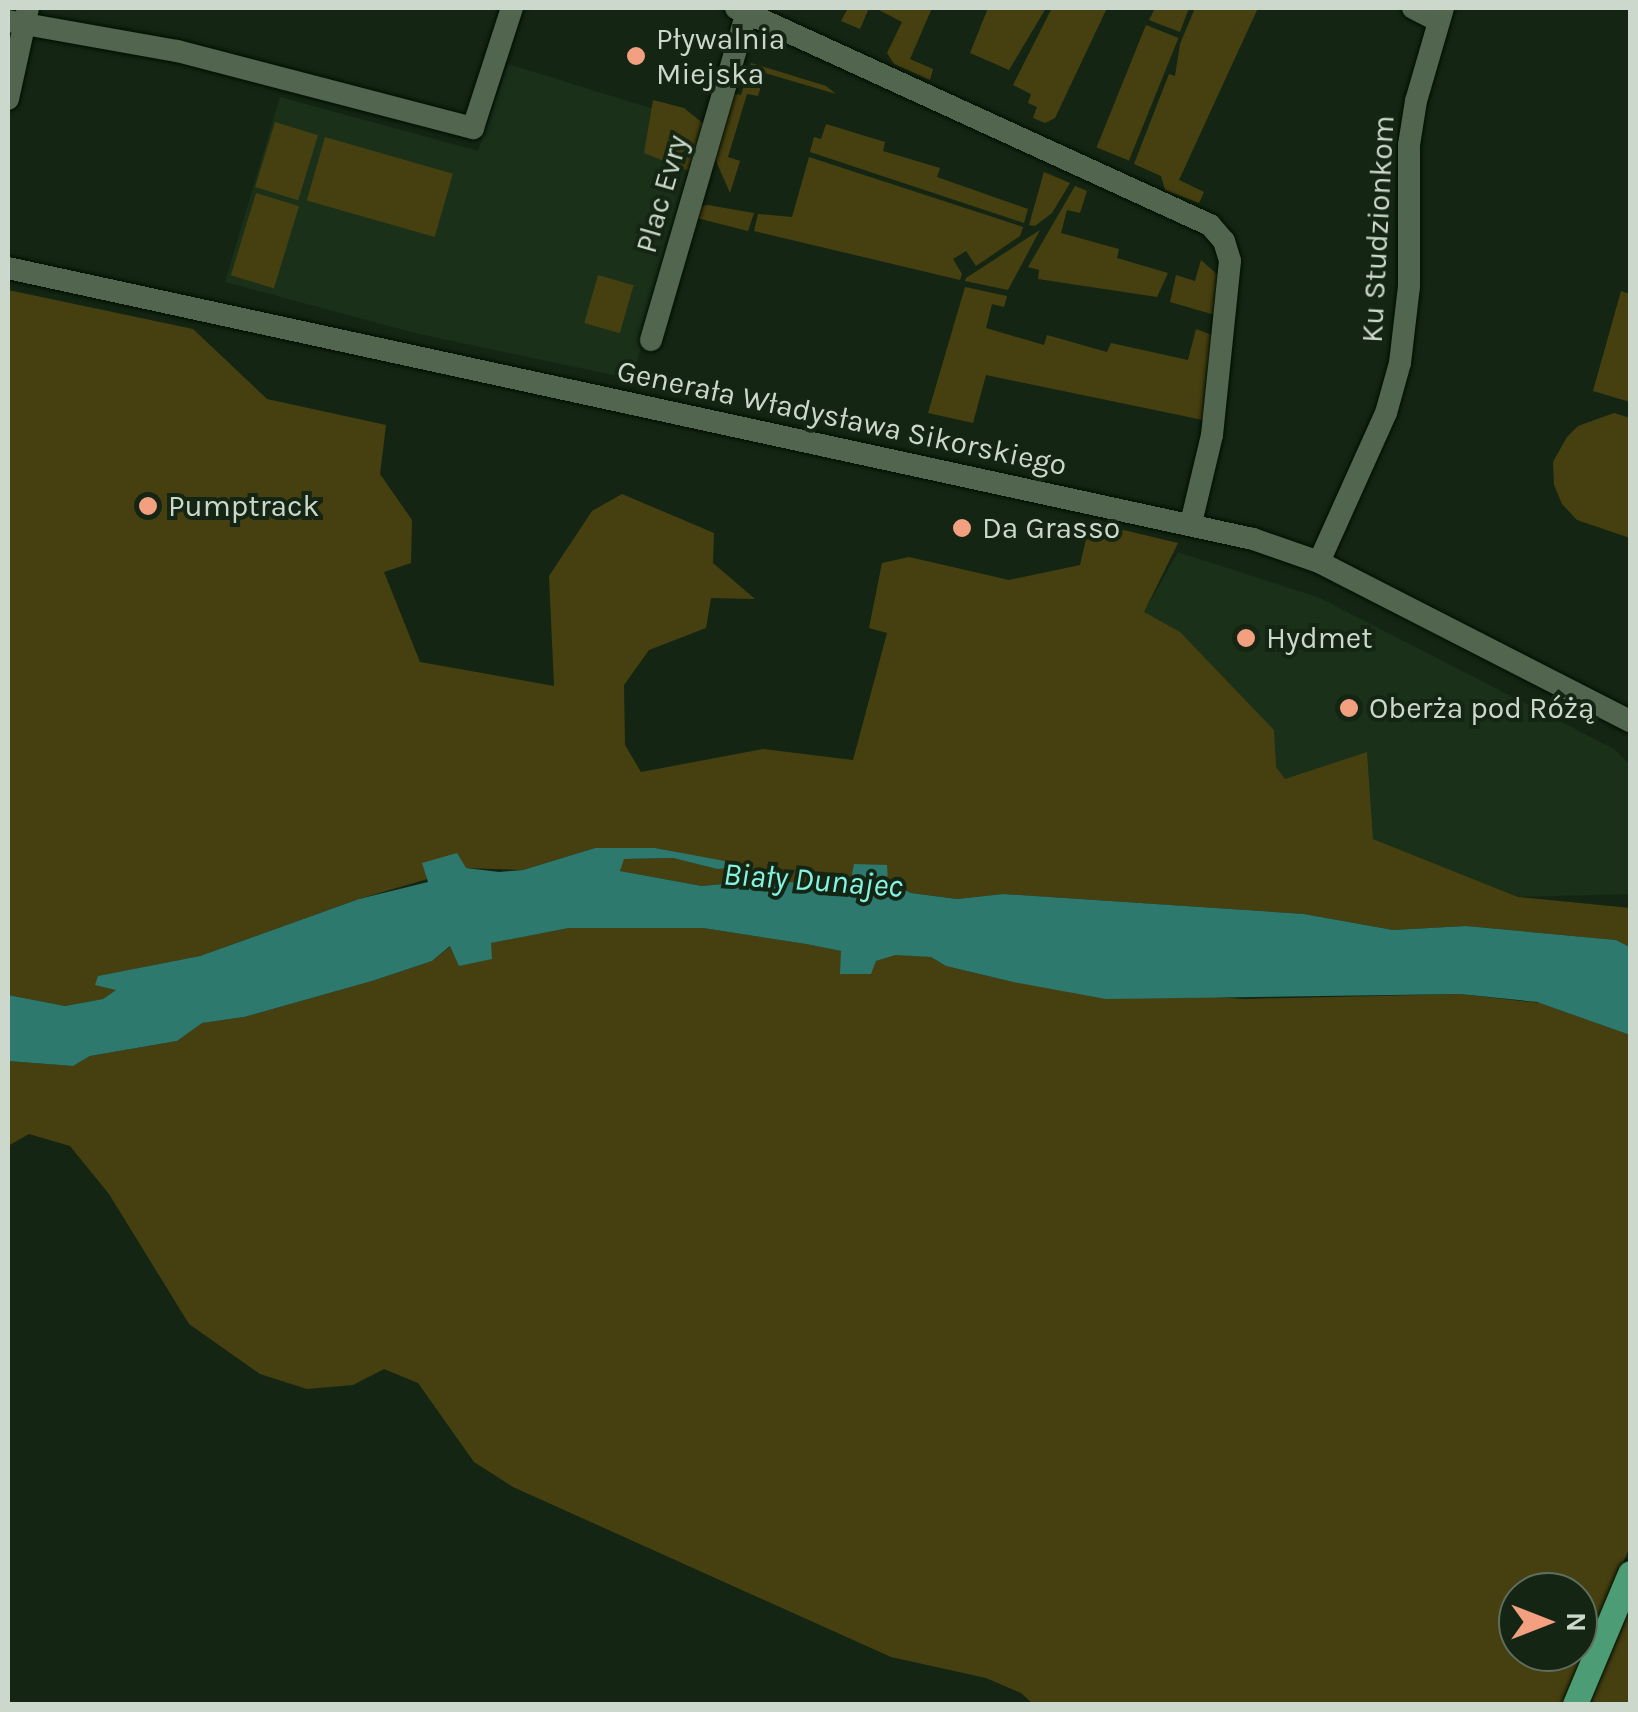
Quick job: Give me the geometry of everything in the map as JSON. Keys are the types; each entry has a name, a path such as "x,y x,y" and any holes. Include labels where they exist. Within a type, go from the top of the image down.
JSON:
{"main road":[{"path":"1574,1704 1630,1573"}],"street":[{"path":"8,98 20,18 177,51 473,128 512,8"},
{"path":"1413,8 1440,14"},
{"path":"744,9 1210,225 1224,241 1230,261 1212,435 1191,523"},
{"name":"Plac Evry","path":"651,340 744,9"},
{"name":"Ku Studzionkom","path":"1319,562 1386,413 1400,362 1409,286 1409,146 1440,14"},
{"name":"Generała Władysława Sikorskiego","path":"8,268 1191,523 1319,562 1630,720"}],"shaded area":[{"path":"848,8 869,8 860,29 841,21"},
{"path":"875,8 932,8 910,59 933,69 930,80 894,64 887,53 902,22"},
{"path":"988,8 1046,8 1009,70 970,53"},
{"path":"1052,8 1107,8 1055,118 1045,123 1033,118 1037,107 1028,103 1031,94 1013,85"},
{"path":"1155,8 1189,8 1180,32 1149,20"},
{"path":"1195,8 1258,8 1179,180 1204,192 1199,203 1165,190 1161,176 1134,164 1169,74 1175,76 1180,44"},
{"path":"1146,25 1178,38 1129,160 1097,147"},
{"path":"751,63 826,86 836,94 765,73 758,96 747,94 728,157 740,161 730,193 713,154 730,93 741,95"},
{"path":"508,64 705,125 632,379 415,333 225,282 280,97 478,151"},
{"path":"653,100 684,108 705,125 691,172 644,153"},
{"path":"275,122 318,135 298,200 255,187"},
{"path":"826,124 885,142 883,151 940,168 937,177 1028,209 1024,223 810,152 814,137 821,139"},
{"path":"325,137 453,174 435,237 307,200"},
{"path":"809,157 1023,227 1020,236 976,266 966,251 953,259 962,274 960,280 754,231 758,214 792,217"},
{"path":"1044,172 1070,183 1052,213 1035,226 1029,225"},
{"path":"1075,186 1087,191 1080,213 1067,210 1061,233 1119,249 1117,258 1168,273 1157,297 1038,279 1039,270 1028,267"},
{"path":"256,193 299,206 274,288 231,275"},
{"path":"701,206 754,213 748,231 693,217"},
{"path":"1040,230 1008,290 965,281 966,278"},
{"path":"1201,260 1220,277 1215,315 1170,302 1176,275 1195,281"},
{"path":"598,275 634,285 620,333 584,323"},
{"path":"965,287 1007,296 1004,307 992,304 986,328 1044,345 1047,335 1107,352 1111,343 1188,360 1196,329 1212,335 1203,420 986,375 973,423 928,413"},
{"path":"8,290 193,329 267,399 386,425 380,474 412,520 411,563 384,572 420,662 554,686 549,576 592,511 622,494 714,533 713,563 755,599 711,598 706,628 649,650 624,685 625,745 641,772 763,749 853,760 887,633 869,628 882,563 909,557 1009,580 1080,565 1090,522 1178,543 1144,612 1180,632 1274,730 1276,767 1285,779 1367,752 1373,839 1518,897 1630,908 1630,947 1616,940 1466,926 1393,930 1304,914 1003,894 957,899 911,893 888,882 886,865 851,884 754,881 702,886 620,871 623,859 673,858 717,869 730,863 655,848 595,848 523,870 465,868 359,899 200,956 99,976 116,990 103,999 65,1006 8,995"},
{"path":"1621,291 1630,294 1630,402 1593,391"},
{"path":"1614,413 1630,418 1630,538 1577,520 1562,504 1554,485 1553,462 1567,437 1578,426"},
{"path":"1178,552 1320,598 1614,749 1630,765 1630,894 1518,897 1373,839 1285,780 1144,612"},
{"path":"569,928 703,928 841,951 841,974 895,954 931,957 946,966 1013,982 1244,999 1460,994 1540,1003 1630,1035 1630,1546 1598,1624 1598,1572 1498,1572 1498,1672 1578,1672 1565,1704 1033,1704 1021,1693 986,1678 891,1657 513,1487 474,1462 418,1383 384,1369 353,1385 307,1389 260,1374 189,1324 109,1194 70,1146 29,1134 8,1146 8,1061 73,1066 90,1056 177,1041 201,1023 244,1017 372,981 432,961 451,946 460,966 490,943"},
{"path":"1630,1603 1630,1704 1587,1704"}],"water":[{"path":"595,848 655,848 730,862 729,868 717,869 673,858 624,859 620,871 702,886 754,881 850,884 854,864 887,865 888,882 911,893 957,899 1003,894 1304,914 1393,930 1466,926 1616,940 1630,947 1630,1035 1537,1002 1460,994 1106,999 946,966 931,957 895,955 876,961 871,974 840,974 841,951 806,944 703,928 569,928 491,943 492,959 459,966 450,946 432,961 372,981 244,1017 202,1023 177,1041 90,1056 73,1066 8,1061 8,995 65,1006 103,999 116,990 95,985 98,976 200,956 359,899 428,882 422,863 457,853 466,868 499,872 523,870"}],"place":[{"name":"Pływalnia Miejska","path":"636,56"},
{"name":"Pumptrack","path":"148,506"},
{"name":"Da Grasso","path":"962,528"},
{"name":"Hydmet","path":"1246,638"},
{"name":"Oberża pod Różą","path":"1349,708"}],"water label":[{"name":"Biały Dunajec","path":"813,881"}]}
